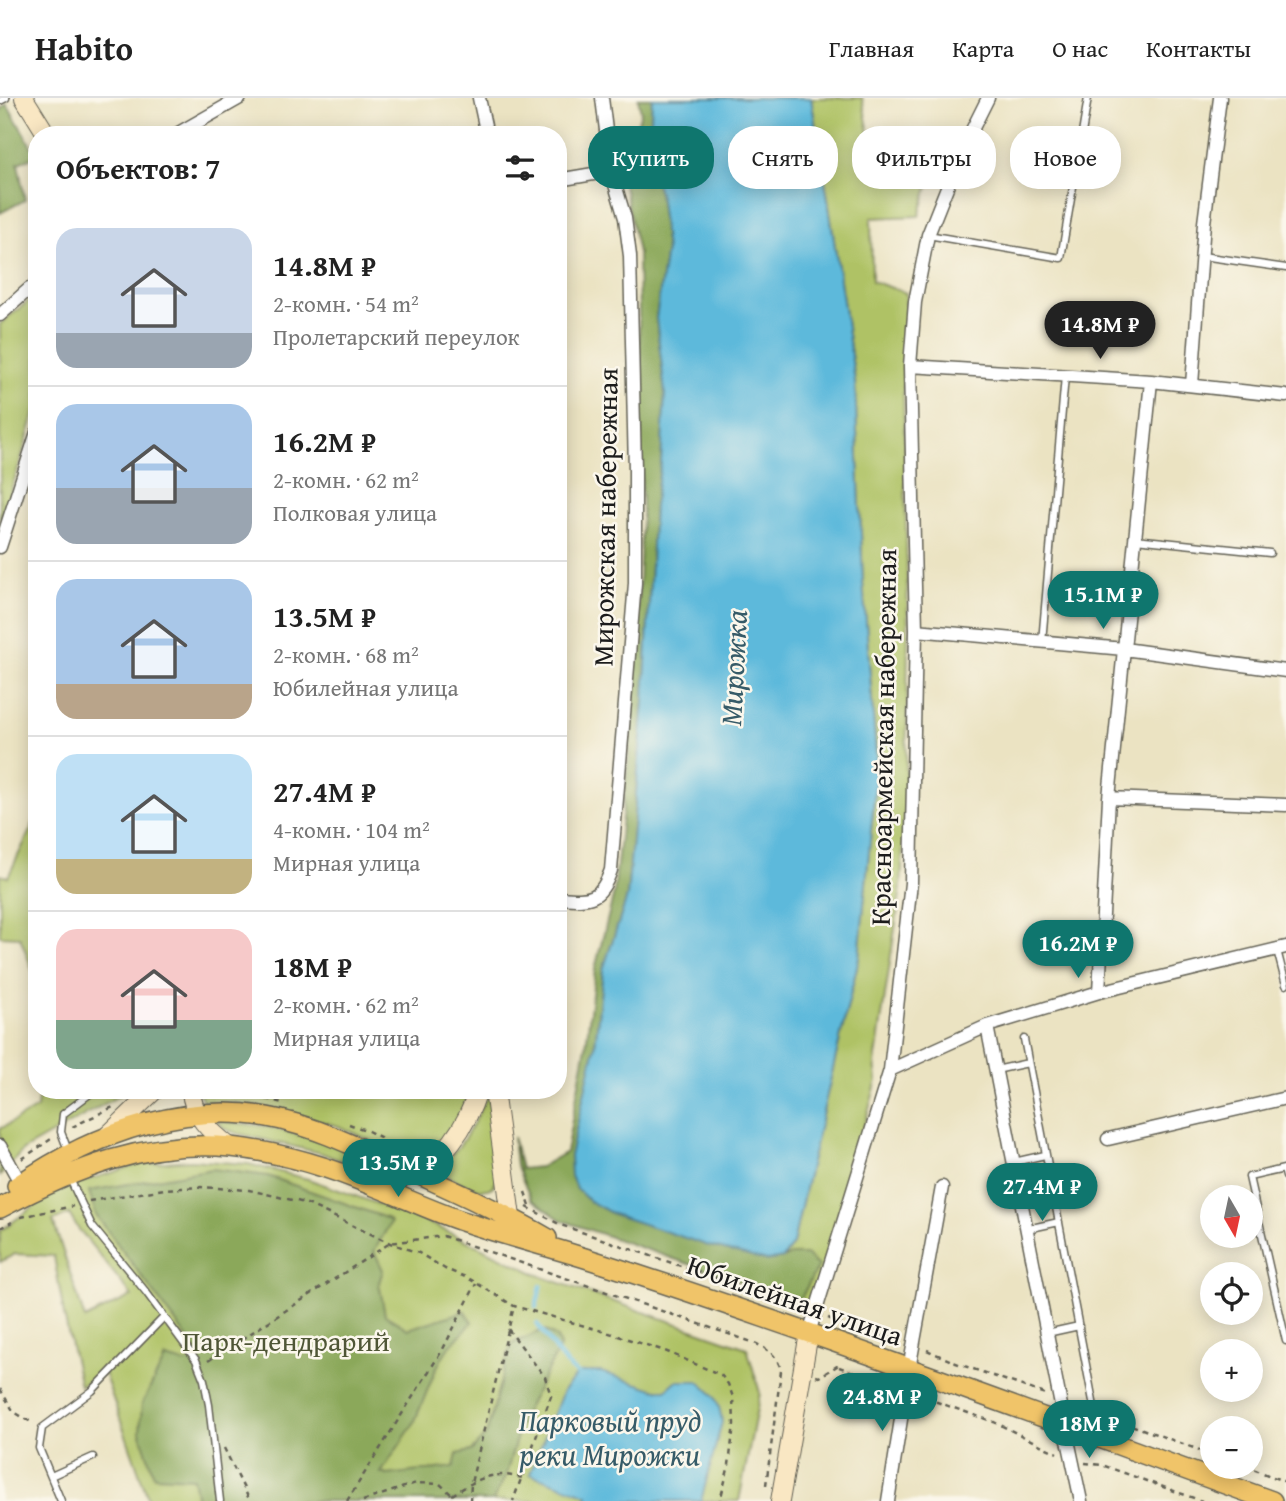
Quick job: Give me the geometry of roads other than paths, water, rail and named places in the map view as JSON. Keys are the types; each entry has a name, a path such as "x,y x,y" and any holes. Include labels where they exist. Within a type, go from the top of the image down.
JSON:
{"main road":[{"name":"Юбилейная улица","path":"0,1208 35,1189 106,1137 141,1125 197,1114 254,1115 288,1121 320,1132 415,1173 511,1217 575,1255"},
{"name":"Юбилейная улица","path":"0,1199 21,1184 69,1164 99,1163 143,1152 199,1146 264,1152 317,1165 460,1221 575,1255 809,1333 1272,1501"}],"street":[{"path":"24,98 41,126"},
{"path":"197,126 240,98"},
{"path":"480,98 485,126"},
{"name":"Мирожская набережная","path":"602,98 605,126"},
{"name":"Красноармейская набережная","path":"780,1501 809,1333 890,1070 911,883 916,630 910,366 915,302 928,235 961,152 988,98"},
{"path":"1192,385 1204,223 1220,98"},
{"path":"567,178 588,175"},
{"name":"Мирожская набережная","path":"567,899 585,900 594,897 602,890 611,870 635,583 630,256 625,218 616,189"},
{"path":"0,315 28,290"},
{"path":"910,366 1151,381 1286,396"},
{"path":"1099,992 1109,798 1151,381"},
{"path":"0,547 28,460"},
{"path":"916,630 1124,649 1286,671"},
{"path":"1109,798 1286,805"},
{"path":"890,1070 987,1026 1099,992 1281,948"},
{"path":"987,1026 1081,1501"},
{"path":"1108,1139 1286,1098"},
{"path":"106,1137 146,1099"},
{"path":"191,1099 197,1114 207,1128 230,1147"},
{"path":"369,1184 396,1180 429,1164 456,1136 475,1099"},
{"path":"495,1099 511,1217"},
{"path":"0,1146 21,1184"},
{"path":"888,1501 942,1187"}],"lane":[{"path":"0,101 6,98"},
{"path":"928,235 1061,258 1088,98"},
{"path":"1202,256 1286,268"},
{"path":"1042,642 1065,376"},
{"path":"1135,539 1270,553"},
{"path":"1281,948 1286,985"},
{"path":"1024,1039 1095,1412"},
{"path":"996,1070 1028,1063"},
{"path":"83,1099 63,1114 61,1132 82,1204 92,1226 146,1292 199,1366 212,1423 219,1501"},
{"path":"1014,1162 1045,1155"},
{"path":"1286,1177 1284,1169 1249,1177 1286,1341"},
{"path":"1027,1229 1059,1222"},
{"path":"61,1501 39,1448 42,1428 92,1391 164,1317"},
{"path":"1047,1333 1079,1326"},
{"path":"51,1476 93,1457"}],"water":[{"name":"Мирожка","path":"652,98 811,98 816,126 728,126 728,189 826,189 855,381 863,582 877,767 859,958 793,1244 783,1258 767,1261 709,1246 613,1214 589,1201 576,1188 571,1176 570,1156 595,1047 603,970 627,897 644,702 654,506 661,463 665,393 656,318 666,250 658,189 714,189 714,126 651,126"},
{"name":"Парковый пруд реки Мирожки","path":"601,1372 657,1390 666,1390 676,1381 698,1381 712,1394 718,1403 722,1422 701,1501 586,1501 588,1495 530,1474 563,1391 577,1374"}],"waterway":[{"path":"536,1307 541,1286"},
{"path":"537,1324 564,1361 582,1376"}],"park label":[{"name":"Парк-дендрарий","path":"286,1341"}]}
